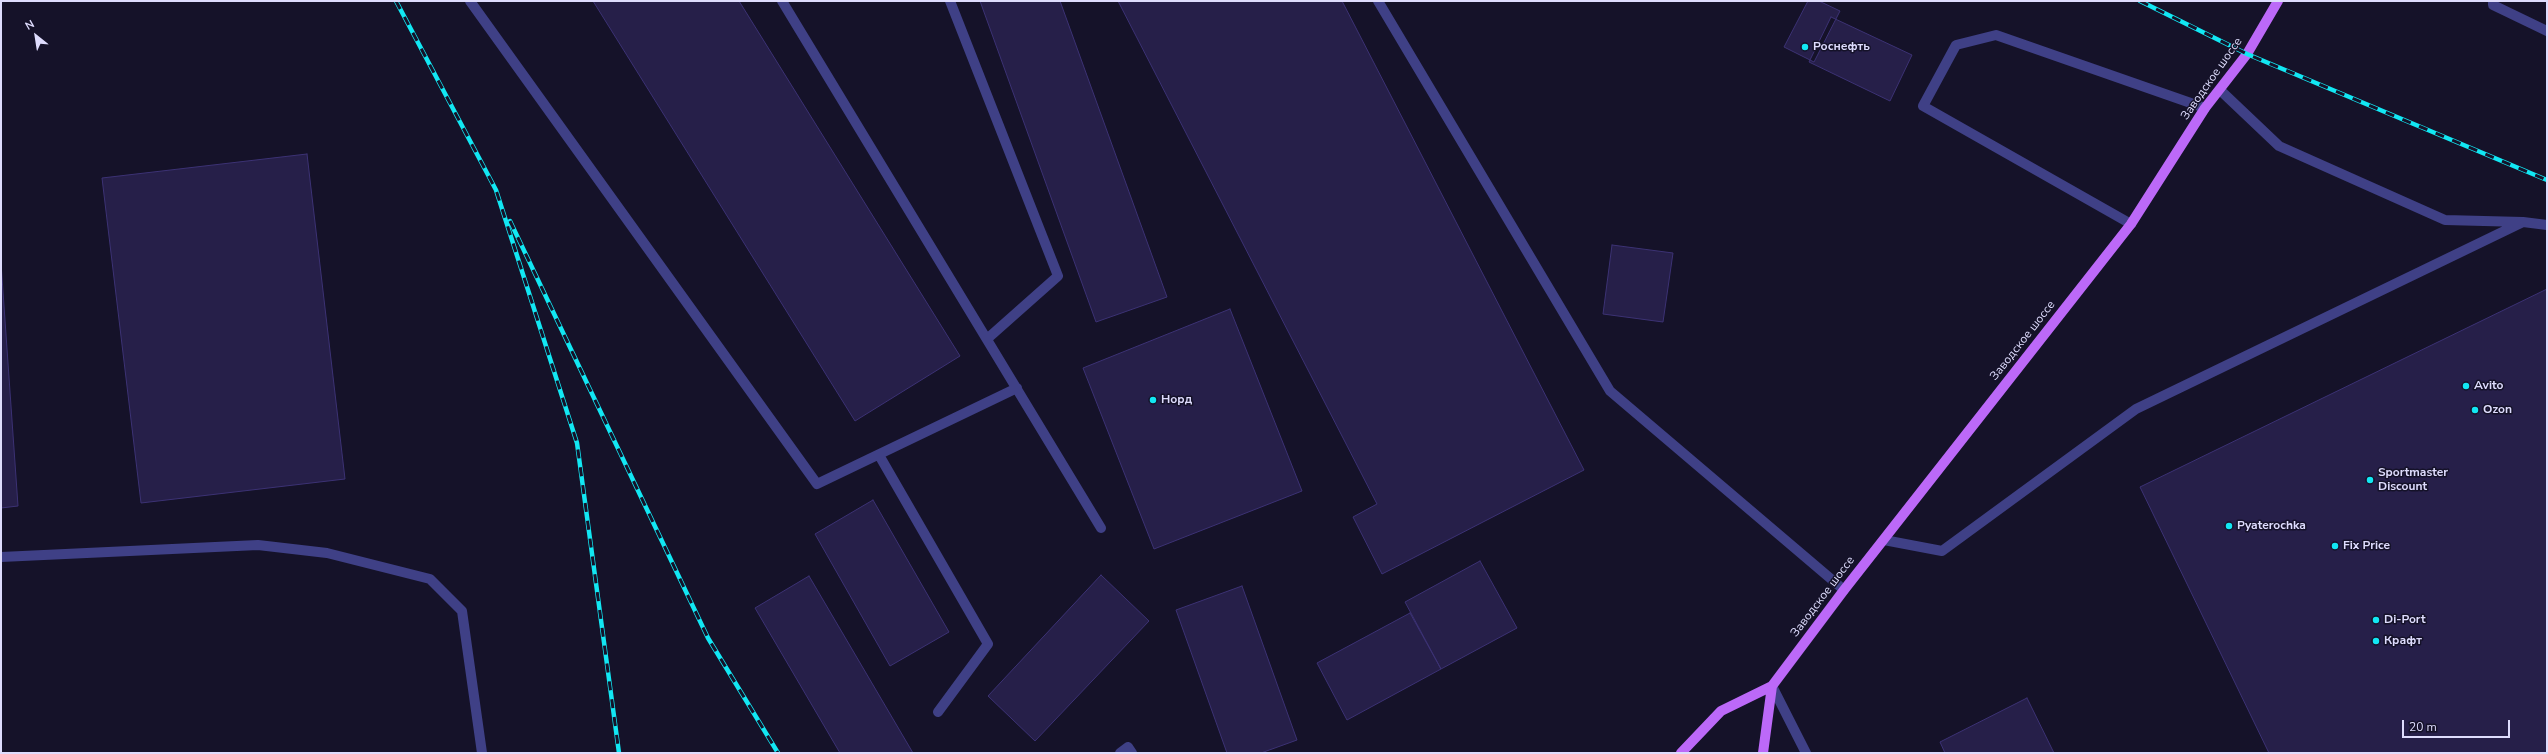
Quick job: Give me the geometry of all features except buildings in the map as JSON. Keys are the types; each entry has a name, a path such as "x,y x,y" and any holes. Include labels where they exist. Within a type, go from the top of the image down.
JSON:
{"main road":[{"name":"Заводское шоссе","path":"1681,753 1721,711 1772,686 1844,590 2131,224 2205,108 2247,54 2278,1"},
{"name":"Заводское шоссе","path":"1763,753 1772,686"}],"street":[{"path":"470,1 817,484 1016,388"},
{"path":"782,1 1101,528"},
{"path":"950,1 1058,276 987,340"},
{"path":"1378,1 1610,391 1844,590"},
{"path":"2493,1 2493,5 2547,31"},
{"path":"2131,224 1924,106 1956,45 1996,35 2205,108"},
{"path":"2220,90 2279,146 2431,214 2446,220 2523,222 2547,225"},
{"path":"1884,540 1942,551 2136,409 2523,222"},
{"path":"879,455 988,644 938,712"},
{"path":"1,557 258,545 327,553 430,580 462,611 482,753"},
{"path":"1772,686 1806,753"},
{"path":"1120,753 1128,747 1132,753"}],"railway":[{"path":"396,1 496,190 577,443 619,753"},
{"path":"2140,1 2247,54 2547,180"},
{"path":"510,221 708,638 778,753"}],"place":[{"name":"Роснефть","path":"1805,47"},
{"name":"Avito","path":"2466,386"},
{"name":"Норд","path":"1153,400"},
{"name":"Ozon","path":"2475,410"},
{"name":"Sportmaster Discount","path":"2370,480"},
{"name":"Pyaterochka","path":"2229,526"},
{"name":"Fix Price","path":"2335,546"},
{"name":"Di-Port","path":"2376,620"},
{"name":"Крафт","path":"2376,641"}]}
